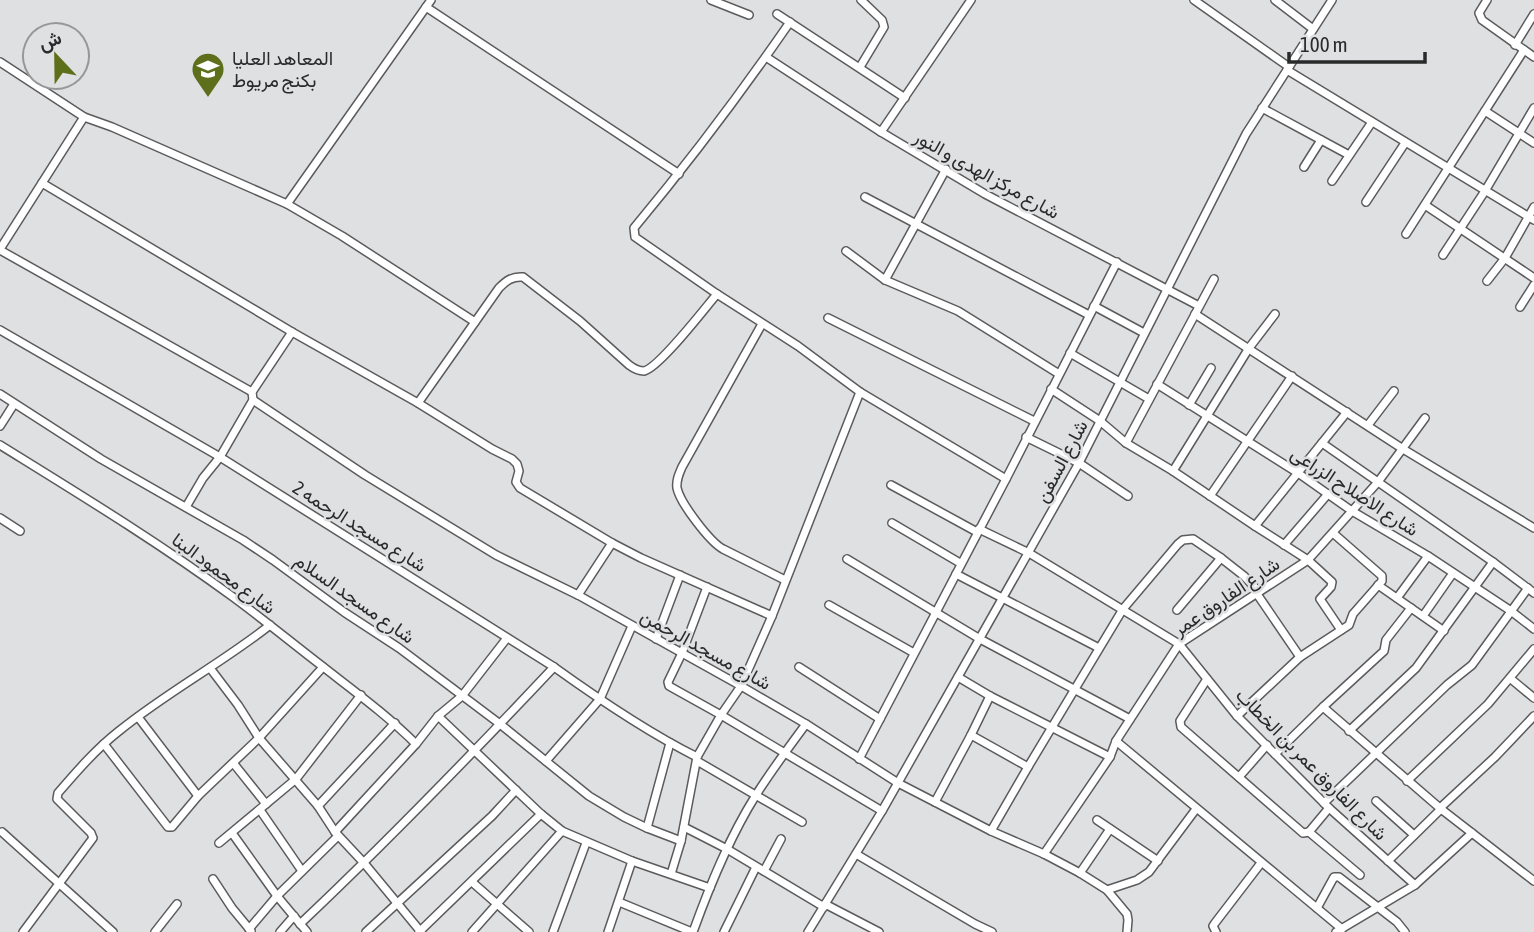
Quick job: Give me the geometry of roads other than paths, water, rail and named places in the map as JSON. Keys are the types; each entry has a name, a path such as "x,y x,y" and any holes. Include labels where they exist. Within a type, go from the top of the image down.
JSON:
{"street":[{"path":"711,0 749,15"},
{"path":"860,67 884,27 882,20 861,0"},
{"path":"881,132 971,0"},
{"path":"1194,0 1288,69 1405,143 1532,218"},
{"path":"1275,0 1314,29"},
{"name":"شارع السفن","path":"808,932 882,811 1079,463 1246,134 1332,0"},
{"path":"1487,0 1479,13 1482,20 1534,57"},
{"path":"286,204 428,3 679,174"},
{"path":"777,14 905,98"},
{"path":"1515,45 1534,15"},
{"path":"790,22 679,174 634,228 634,234 638,240 798,346 860,392 1006,479"},
{"path":"1406,234 1524,50"},
{"name":"شارع مركز الهدى و النور","path":"766,57 881,132 985,194 1199,306"},
{"path":"0,62 84,117 286,204 321,223 475,322"},
{"path":"1262,108 1349,155"},
{"path":"1443,255 1534,108"},
{"path":"1485,111 1534,143"},
{"path":"0,250 84,117"},
{"path":"1332,181 1372,122"},
{"path":"1304,167 1321,140"},
{"path":"1366,202 1405,143"},
{"path":"885,280 946,169"},
{"path":"42,183 514,460 519,471 516,482 520,488 612,543 772,616"},
{"path":"865,197 1089,315"},
{"path":"1425,205 1534,278"},
{"path":"1487,281 1532,218 1534,208"},
{"name":"شارع مسجد الرحمن","path":"0,250 253,396 365,475 496,555 578,595 741,686 898,783 1080,873 1107,890 1127,914 1127,932"},
{"path":"846,251 885,280 958,311 1059,374"},
{"path":"859,759 1117,262"},
{"path":"418,403 504,283 515,276 523,277 580,321 629,365 644,371 668,351 717,294"},
{"path":"1126,443 1214,279"},
{"path":"1520,307 1534,285"},
{"path":"1094,306 1144,333"},
{"path":"1195,314 1403,449 1534,528"},
{"path":"1173,471 1249,348 1275,314"},
{"path":"828,318 1034,421"},
{"path":"762,324 682,467 677,489 682,502 714,543 786,580"},
{"name":"شارع مسجد الرحمه 2","path":"0,330 220,457 670,743 802,822"},
{"path":"186,507 203,478 220,457 292,332"},
{"path":"1069,353 1149,399"},
{"path":"1189,405 1212,368"},
{"path":"1210,496 1292,376"},
{"name":"شارع الاصلاح الزراعى","path":"1157,384 1298,473 1352,511 1428,556 1534,629"},
{"path":"1051,389 1100,421 1126,443 1308,560 1332,582 1320,599 1341,630"},
{"path":"1368,425 1394,391"},
{"path":"671,874 681,841 697,759 721,715 741,686 772,616 860,392"},
{"name":"شارع مسجد السلام","path":"0,394 101,459 273,560 399,648 500,724 589,796 624,817 681,841"},
{"path":"0,426 14,404"},
{"path":"1255,526 1347,412"},
{"name":"شارع الفاروق عمر","path":"1044,854 1110,757 1116,741 1179,644 1308,560 1378,482 1425,418"},
{"path":"1026,437 1079,463 1128,496"},
{"name":"شارع الاصلاح الزراعى","path":"1322,443 1531,590"},
{"name":"شارع محمود البنا","path":"0,445 156,543 234,597 361,695 416,744"},
{"name":"شارع الفاروق عمر بن الخطاب","path":"891,485 978,531 1029,553 1179,644 1237,716 1326,806 1415,885"},
{"path":"1284,545 1328,494"},
{"path":"0,518 20,531"},
{"path":"892,523 961,564"},
{"path":"1237,716 1300,657 1349,625 1353,614 1382,581 1382,576 1333,533"},
{"path":"992,831 1123,609 1183,540 1194,540 1244,576 1300,657"},
{"path":"578,595 612,543"},
{"path":"1397,598 1428,556"},
{"path":"1177,610 1222,558"},
{"path":"847,559 980,639 1130,719"},
{"path":"1349,731 1416,668 1493,562"},
{"path":"1423,617 1453,573"},
{"path":"956,574 1100,648"},
{"path":"656,639 680,575"},
{"path":"1378,585 1444,631"},
{"path":"707,587 668,682 669,686 882,811"},
{"path":"1207,679 1180,724 1303,833 1309,832 1326,806 1376,753 1447,685 1472,665 1511,611 1531,590"},
{"path":"829,605 914,653"},
{"path":"1275,754 1384,651 1386,640 1411,608"},
{"path":"23,932 93,838 59,801 57,795 104,744 138,717 234,653 270,625"},
{"path":"546,761 600,699 632,626"},
{"path":"213,879 250,931 277,895 336,834 438,716 462,696 507,638"},
{"path":"1407,781 1488,704 1534,649"},
{"path":"104,744 170,827 173,826 198,796 260,738 323,667"},
{"path":"300,924 365,863 554,667"},
{"path":"799,667 880,719"},
{"path":"210,668 260,738 318,806 336,834 365,863 420,932 541,814"},
{"path":"958,677 1110,757"},
{"path":"1511,679 1534,698"},
{"path":"219,843 296,779 361,695"},
{"path":"935,802 990,696"},
{"path":"1323,707 1440,809 1534,881"},
{"path":"438,716 562,831 632,861 709,888"},
{"path":"1388,861 1534,716"},
{"path":"138,717 198,796"},
{"path":"318,806 394,723"},
{"path":"619,902 692,932 727,849 755,796 806,724"},
{"path":"971,735 1028,767"},
{"path":"1116,741 1317,908 1339,930 1415,885 1472,833"},
{"path":"647,828 670,743"},
{"path":"1239,777 1266,745"},
{"path":"233,764 302,871"},
{"path":"366,932 492,817 516,790"},
{"path":"1376,801 1414,835"},
{"path":"1107,890 1149,873 1196,809"},
{"path":"1097,820 1158,860"},
{"path":"684,827 879,932"},
{"path":"1080,873 1110,829"},
{"path":"472,932 562,831"},
{"path":"2,832 113,932"},
{"path":"1309,832 1360,875"},
{"path":"232,833 307,932"},
{"path":"724,932 760,869 782,839"},
{"path":"553,932 586,843"},
{"path":"856,854 992,932"},
{"path":"608,932 632,861"},
{"path":"1216,932 1213,926 1261,863"},
{"path":"1317,908 1336,876 1397,922 1405,932"},
{"path":"472,881 529,932"},
{"path":"155,932 177,904"},
{"path":"281,932 294,916"}],"place":[{"name":"المعاهد العليا بكنج مريوط","path":"208,99"}]}
